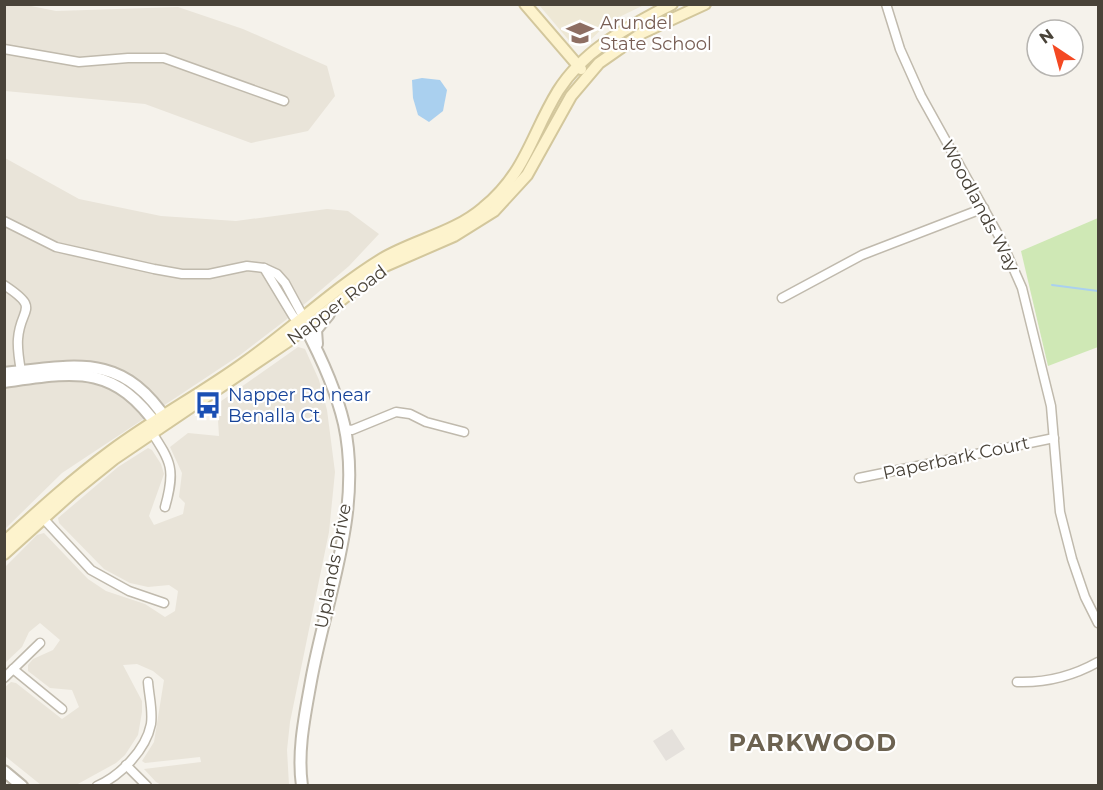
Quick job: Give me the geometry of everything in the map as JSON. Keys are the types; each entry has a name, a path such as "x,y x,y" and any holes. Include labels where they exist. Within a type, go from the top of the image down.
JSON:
{"main road":[{"path":"525,4 588,76"},
{"name":"Napper Road","path":"158,425 287,342 302,322 382,259 463,222 492,201 513,177 529,152 557,93 578,66 607,41 672,4"},
{"name":"Napper Road","path":"4,542 158,425 302,322 385,266 454,236 494,211 527,175 571,96 588,76 621,45 705,4"},
{"name":"Napper Road","path":"4,554 40,515"}],"street":[{"name":"Woodlands Way","path":"886,4 900,49 921,96 984,208 1022,288 1037,340 1051,406 1060,512 1085,597 1098,623"},
{"path":"4,49 79,62 164,58 284,101"},
{"path":"782,298 862,255 984,208"},
{"path":"4,221 56,247 154,269 182,273 209,273 247,266 264,268 302,322"},
{"path":"4,285 22,297 27,308 18,341 21,376"},
{"path":"318,350 315,337 319,323 355,288"},
{"name":"Uplands Drive","path":"302,322 318,350 345,429 348,459 345,530 322,626 307,706 302,750 302,786"},
{"path":"287,342 302,341 318,350"},
{"path":"4,373 21,376 74,374 110,382 139,400 158,425 173,472 165,507"},
{"path":"4,382 21,376"},
{"path":"345,429 352,430 396,412 410,414 426,422 465,432"},
{"name":"Paperbark Court","path":"859,478 1054,438"},
{"path":"40,515 92,570 129,591 164,603"},
{"path":"4,678 40,643"},
{"path":"1017,682 1035,683 1078,673 1098,662"},
{"path":"13,669 62,709"},
{"path":"97,786 126,765 144,742 150,725 148,682"},
{"path":"126,765 147,786"},
{"path":"4,771 22,786"}],"shaded area":[{"path":"5,5 26,5 56,11 178,7 243,29 327,66 335,96 308,131 251,143 145,104 5,91"},
{"name":"Arundel State School","path":"539,5 644,5 609,22 585,45 572,44"},
{"path":"5,158 79,199 161,216 236,221 327,209 348,211 379,234 349,266 287,319 240,355 62,473 5,529"},
{"path":"298,347 305,349 319,380 327,410 335,472 329,532 290,722 287,750 289,785 163,786 156,782 144,769 201,762 200,757 145,763 142,761 154,742 164,680 153,671 137,664 123,665 142,701 138,735 125,755 116,763 76,785 41,785 5,756 5,687 11,682 16,683 62,719 79,707 72,690 50,688 28,671 28,665 33,659 53,650 60,640 40,623 29,632 22,647 5,663 5,567 37,535 44,533 88,579 106,591 145,604 165,617 175,611 178,591 169,585 148,587 130,583 104,569 59,523 58,518 118,467 148,448 152,450 161,464 164,474 149,516 154,525 183,514 185,503 179,497 182,473 170,447 188,433 219,436 217,404"},
{"path":"672,729 685,749 666,761 653,741"}],"green space":[{"path":"1098,218 1098,347 1048,366 1021,251"}],"water":[{"path":"422,78 440,80 447,90 443,111 429,122 418,115 413,98 412,80"}],"waterway":[{"path":"1052,285 1098,291"}],"place":[{"name":"Arundel State School","path":"580,33"},
{"name":"Napper Rd near Benalla Ct","path":"208,405"}],"district":[{"name":"PARKWOOD","path":"813,742"}]}
